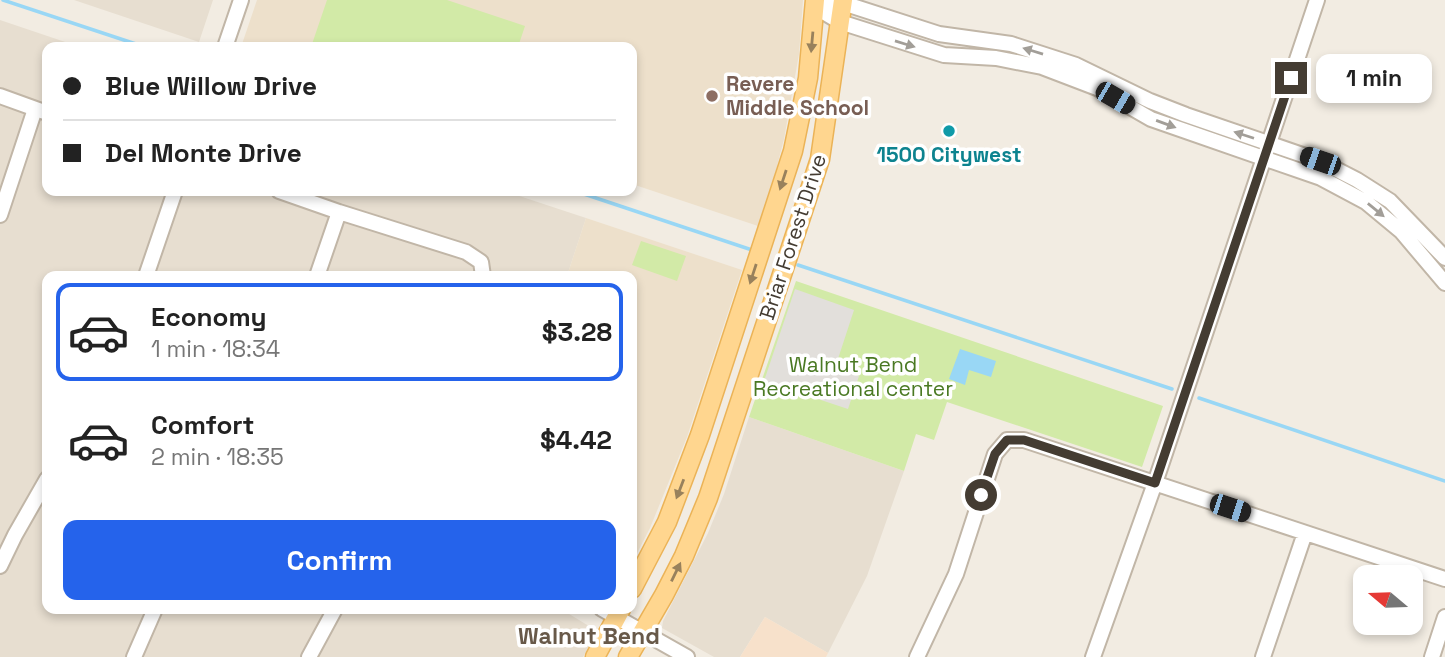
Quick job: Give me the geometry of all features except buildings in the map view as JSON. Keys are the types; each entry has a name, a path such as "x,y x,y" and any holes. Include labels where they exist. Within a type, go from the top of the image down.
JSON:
{"main road":[{"name":"Briar Forest Drive","path":"628,657 684,556 708,498 820,159 843,1"},
{"name":"Briar Forest Drive","path":"637,579 667,522 700,435 793,151 808,78 815,4"},
{"path":"793,151 820,159"},
{"path":"742,310 768,317"},
{"path":"595,657 612,614"}],"street":[{"path":"227,42 241,0"},
{"path":"1093,657 1155,483 1317,0"},
{"path":"815,4 843,1 939,34 1011,44 1045,54 1076,65 1150,101 1320,161 1390,201 1445,258"},
{"path":"815,4 841,22 944,55 996,58 1042,66 1097,88 1151,119 1321,178 1366,202 1401,231 1445,283"},
{"path":"0,96 41,111 0,215"},
{"path":"148,271 173,196"},
{"path":"293,196 466,252 481,262 482,271"},
{"path":"319,271 339,212"},
{"path":"918,657 956,574 995,454 1007,440 1024,440 1445,579"},
{"path":"0,566 42,488"},
{"path":"1263,657 1305,533"},
{"path":"134,657 153,614"},
{"path":"309,657 332,614"},
{"path":"616,614 687,657"},
{"path":"1432,657 1445,617"}],"shaded area":[{"path":"74,0 213,0 199,42"},
{"name":"Revere Middle School","path":"257,0 803,0 799,54 784,139 768,201 758,226 637,186 637,42 243,42"},
{"path":"0,20 65,42 42,42 42,196 519,196 586,218 569,271 42,271 42,614 569,614 597,631 583,657 0,657"},
{"path":"586,218 742,270 687,437 637,553 637,271 569,271"},
{"path":"795,289 854,310 835,368 859,376 848,409 764,381"},
{"path":"749,417 904,471 867,576 828,653 765,617 740,657 714,657 662,628 663,621 708,533"},
{"path":"765,617 828,653 826,657 740,657"}],"green space":[{"path":"327,0 447,0 525,26 520,42 313,42"},
{"path":"641,241 686,256 677,281 632,265"},
{"name":"Walnut Bend Recreational center","path":"796,281 1163,406 1142,467 947,402 934,440 916,434 904,471 749,417"}],"water":[{"path":"960,349 996,361 991,377 969,370 965,385 949,379"}],"waterway":[{"path":"3,0 130,42"},
{"path":"590,196 752,250"},
{"path":"798,265 1172,389"},
{"path":"1199,398 1445,481"}],"place":[{"name":"Revere Middle School","path":"712,96"},
{"name":"1500 Citywest","path":"949,131"}],"district":[{"name":"Walnut Bend","path":"589,636"}],"route":[{"path":"981,495 995,454 1007,440 1024,440 1155,483 1291,78"}]}
